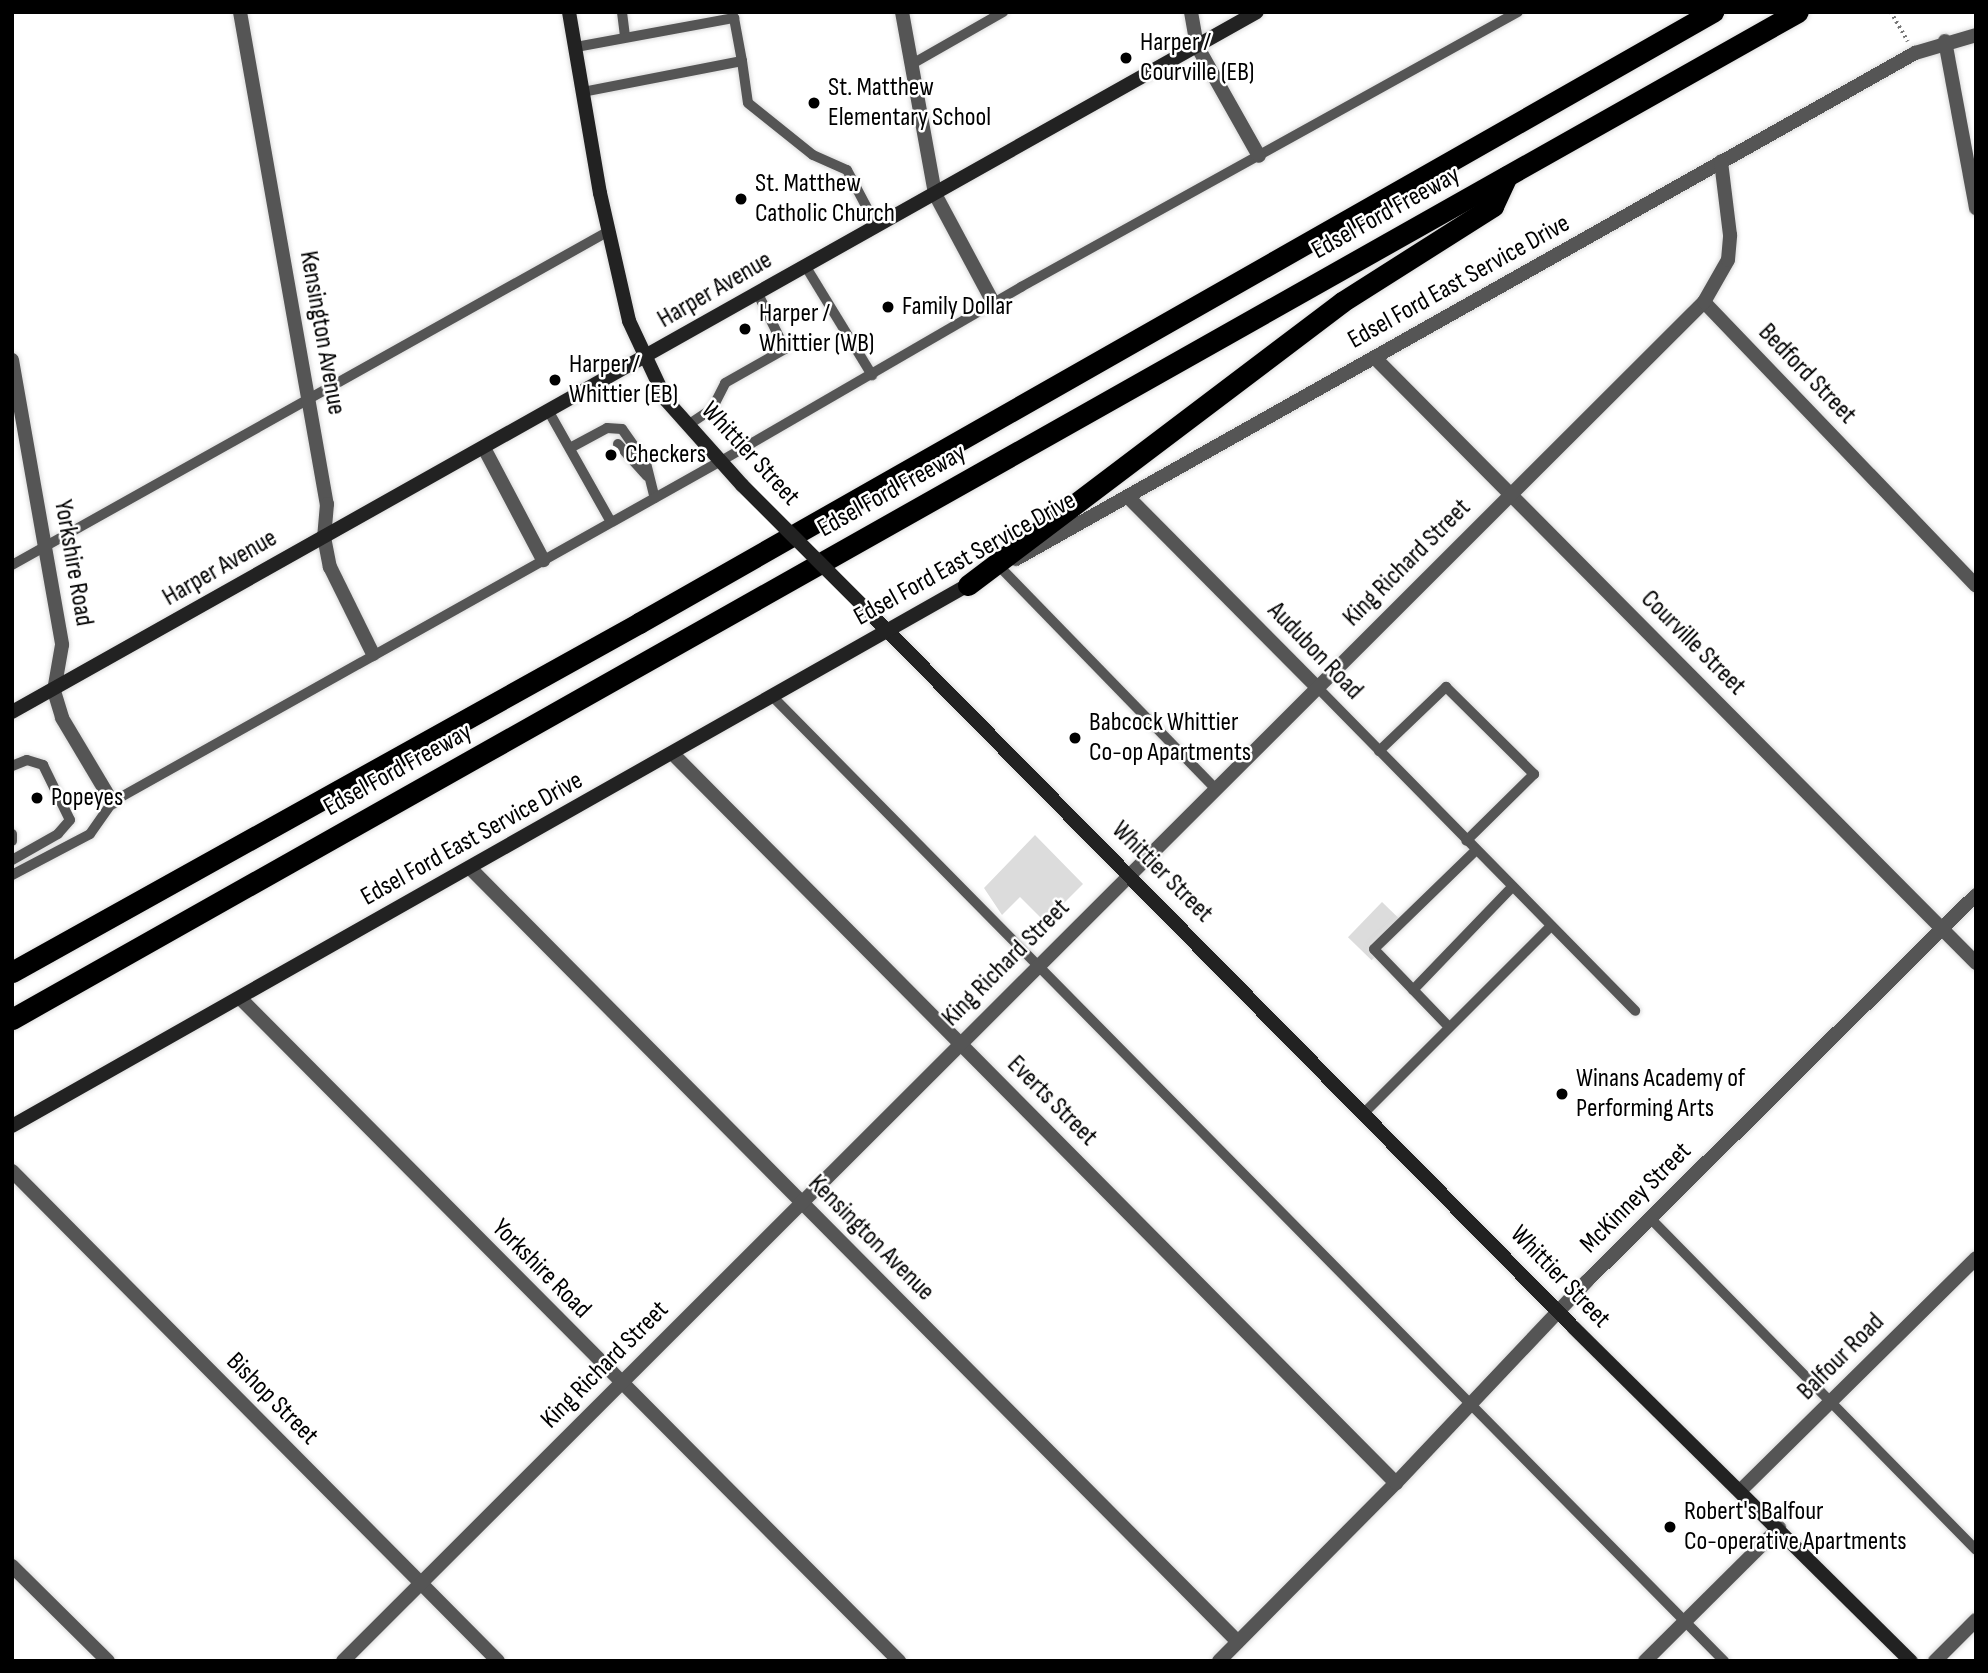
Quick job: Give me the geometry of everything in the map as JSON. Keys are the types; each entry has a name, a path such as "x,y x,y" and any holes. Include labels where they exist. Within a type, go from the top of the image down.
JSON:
{"highway":[{"name":"Edsel Ford Freeway","path":"12,972 627,630 1713,12"},
{"name":"Edsel Ford Freeway","path":"12,1019 1798,12"},
{"path":"968,585 1342,302 1493,206 1507,176"},
{"path":"12,956 111,917"}],"street":[{"name":"Kensington Avenue","path":"240,12 327,504 324,537 330,568 373,654"},
{"name":"Whittier Street","path":"569,12 608,230 629,321 666,400 742,485 1561,1313 1910,1661"},
{"path":"902,12 935,194 994,304"},
{"path":"1191,12 1197,46 1259,156"},
{"name":"Harper Avenue","path":"12,712 54,691 1257,12"},
{"name":"Edsel Ford East Service Drive","path":"12,1126 673,754 887,630 1915,53 1945,41 1976,35"},
{"path":"1945,41 1976,208"},
{"path":"1704,302 1728,260 1730,235 1721,162"},
{"name":"King Richard Street","path":"343,1661 1704,302"},
{"name":"Bedford Street","path":"1704,302 1976,586"},
{"name":"Courville Street","path":"1375,358 1976,963"},
{"name":"Yorkshire Road","path":"12,360 62,645 54,691 62,718 112,802"},
{"path":"484,448 543,560"},
{"name":"Audubon Road","path":"1128,496 1317,687"},
{"name":"Everts Street","path":"673,754 1396,1483"},
{"name":"Kensington Avenue","path":"470,868 1238,1642"},
{"name":"McKinney Street","path":"1219,1661 1473,1404 1650,1218 1976,895"},
{"name":"Yorkshire Road","path":"240,998 899,1661"},
{"name":"Bishop Street","path":"12,1171 498,1661"},
{"name":"Balfour Road","path":"1741,1490 1976,1258"},
{"path":"1646,1661 1779,1528"},
{"path":"12,1566 108,1661"},
{"path":"1935,1661 1976,1620"}],"lane":[{"path":"622,12 625,37"},
{"path":"912,64 1003,12"},
{"path":"12,876 90,834 112,802 721,461 994,304 1518,12"},
{"path":"576,47 734,15 748,103 813,155 847,170 877,227"},
{"path":"582,92 742,61"},
{"path":"12,565 309,401 608,230"},
{"path":"806,267 872,375"},
{"path":"688,425 712,409 725,383 785,349 758,294"},
{"path":"549,412 611,522"},
{"path":"570,448 622,429 646,463 647,476"},
{"path":"618,444 647,476 659,495"},
{"path":"1000,567 1216,788"},
{"name":"Audubon Road","path":"1317,687 1635,1011"},
{"path":"1379,751 1446,687 1534,775 1466,841"},
{"path":"772,696 1724,1661"},
{"path":"12,766 27,760 43,765 69,812 65,830 12,860"},
{"path":"12,834 12,841"},
{"path":"1449,1027 1374,949 1476,850"},
{"path":"24,853 31,865"},
{"path":"1413,990 1512,887"},
{"path":"1364,1113 1551,926"},
{"path":"1650,1218 1829,1404 1976,1550"}],"path":[{"path":"1892,14 1915,53"}],"shaded area":[{"path":"1035,835 1083,884 1045,922 1020,897 1002,915 984,888"},
{"path":"1382,902 1406,925 1372,960 1348,937"}],"place":[{"name":"Harper / Courville (EB)","path":"1126,58"},
{"name":"St. Matthew Elementary School","path":"814,103"},
{"name":"St. Matthew Catholic Church","path":"741,199"},
{"name":"Family Dollar","path":"888,307"},
{"name":"Harper / Whittier (WB)","path":"745,329"},
{"name":"Harper / Whittier (EB)","path":"555,380"},
{"name":"Checkers","path":"611,455"},
{"name":"Babcock Whittier Co-op Apartments","path":"1075,738"},
{"name":"Popeyes","path":"37,798"},
{"name":"Winans Academy of Performing Arts","path":"1562,1094"},
{"name":"Robert's Balfour Co-operative Apartments","path":"1670,1527"}]}
